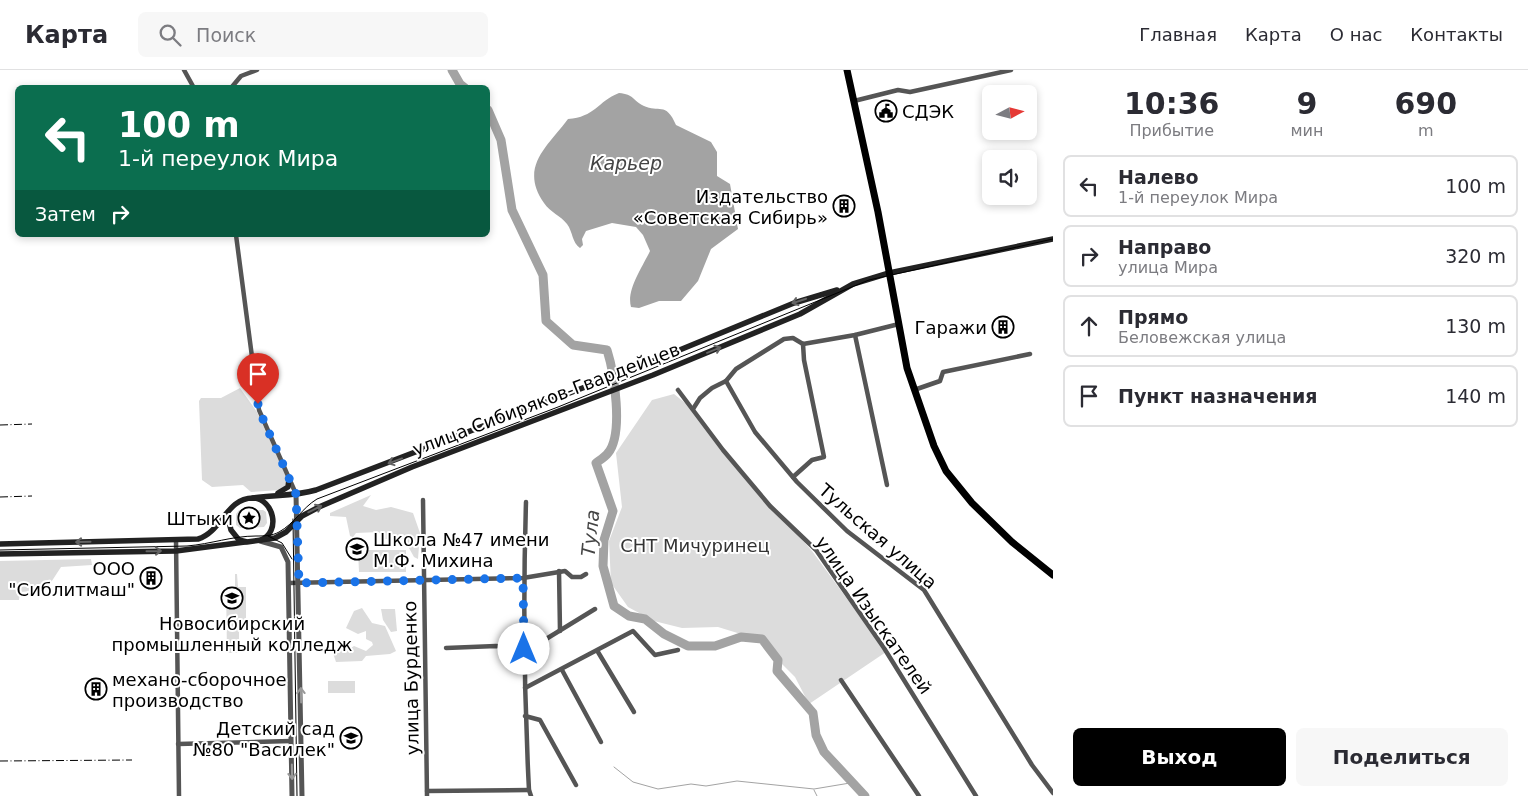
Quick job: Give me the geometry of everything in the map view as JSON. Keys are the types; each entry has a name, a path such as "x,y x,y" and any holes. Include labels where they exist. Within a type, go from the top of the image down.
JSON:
{"main road":[{"path":"848,70 878,212 898,324 914,390 934,446 946,471 972,503 1003,534 1053,575"},
{"name":"улица Сибиряков-Гвардейцев","path":"253,498 316,490 555,400 794,303 889,273 1053,239"},
{"name":"улица Сибиряков-Гвардейцев","path":"259,541 276,538 314,510 412,468 560,412 800,314 846,287"},
{"path":"276,494 288,487 289,478"},
{"path":"0,544 176,540 204,537 236,503 253,498 261,500 269,507 273,516 273,526 268,536 259,541 176,550 0,554"},
{"path":"227,514 228,523 233,534 247,542"},
{"path":"25,544 25,553"}],"street":[{"path":"184,70 192,85"},
{"path":"238,70 241,76"},
{"path":"234,85 241,76 257,70"},
{"path":"854,101 898,90 910,92 1011,70"},
{"path":"236,237 259,410 296,494 302,796"},
{"path":"693,409 700,398 712,388 726,381 736,369 784,339 793,338 803,344 855,335 898,324"},
{"path":"855,335 887,485"},
{"path":"793,477 812,460 824,457 804,360 803,344"},
{"path":"914,390 940,380 943,372 1030,354"},
{"name":"Тульская улица","path":"726,381 755,432 793,477 847,531 924,590 1032,766 1053,793"},
{"name":"улица Изыскателей","path":"678,390 770,506 816,550 884,648 976,796"},
{"name":"улица Бурденко","path":"423,500 427,793"},
{"path":"526,502 523,578 525,716 529,790 531,796"},
{"path":"176,540 179,796"},
{"path":"259,541 272,543 281,548 288,562 292,796"},
{"path":"289,583 523,578 565,571 572,577 581,577 586,574"},
{"path":"560,572 560,631"},
{"path":"446,648 496,646 524,649 533,647 595,609"},
{"path":"525,688 598,652 633,632 655,655 678,650"},
{"path":"598,652 634,712"},
{"path":"562,670 601,742"},
{"path":"842,680 919,796"},
{"path":"525,716 540,720 576,785"},
{"path":"178,744 291,741"},
{"path":"427,793 529,790"}],"green space":[{"path":"240,388 257,412 287,478 286,487 281,490 251,492 243,485 212,487 202,480 199,401 201,398 221,398"},
{"name":"СНТ Мичуринец","path":"674,394 694,410 723,450 812,551 886,652 809,704 795,677 757,639 718,627 682,628 654,621 628,607 611,583 609,541 622,507 616,453 652,400"},
{"path":"371,495 363,506 376,510 391,507 413,513 420,533 418,559 414,557 404,539 383,539 379,532 356,533 353,537 350,536 346,517 330,516 330,513"},
{"path":"239,510 263,510 266,512 267,523 264,527 240,528 236,525 236,514"},
{"path":"358,550 406,550 406,572 359,572"},
{"path":"91,559 92,565 61,567 46,590 20,592 19,600 0,600 0,561"},
{"path":"235,574 237,574 238,587 246,587 246,619 239,621 239,653 227,653 226,587 235,587"},
{"path":"362,608 372,623 385,626 396,651 390,654 366,656 362,661 336,662 332,650 348,650 354,646 366,651 373,645 372,642 366,639 366,631 358,634 346,628 354,611"},
{"path":"381,609 395,609 397,631 391,632 383,620"},
{"path":"328,681 355,681 355,693 328,693"}],"water":[{"name":"Карьер","path":"619,93 631,96 649,108 665,110 676,125 711,142 717,152 717,176 730,184 738,229 711,249 698,281 681,301 659,301 639,308 631,307 630,300 633,286 650,251 643,235 636,227 612,223 586,231 582,239 583,245 580,248 575,243 567,224 546,206 537,190 534,179 535,168 539,158 568,119 577,118 590,112"}],"waterway":[{"name":"Тула","path":"452,70 461,85"},
{"name":"Тула","path":"490,115 501,140 512,210 543,275 546,321 573,345 607,350 610,360 615,387 616,432 608,453 596,463 613,511 604,540 603,566 614,606 629,616 645,619 664,634 688,646 715,646 741,637 762,639 778,660 777,671 813,713 816,735 824,752 865,796"},
{"path":"614,767 633,782 658,789 691,784 706,786 737,781 814,789 850,783 864,794"},
{"path":"814,790 817,796"}],"tram line":[{"path":"0,550 187,546 238,537 274,534 289,525 317,499 558,407 869,280 1053,239"},
{"path":"293,519 297,796"},
{"path":"268,536 282,543 292,559"}],"railway":[{"path":"0,425 32,424"},
{"path":"0,497 32,496"},
{"path":"0,761 132,760"}],"place":[{"name":"СДЭК","path":"886,111"},
{"name":"Издательство «Советская Сибирь»","path":"844,206"},
{"name":"Гаражи","path":"1003,327"},
{"name":"Штыки","path":"249,518"},
{"name":"Школа №47 имени М.Ф. Михина","path":"357,549"},
{"name":"ООО \"Сиблитмаш\"","path":"151,578"},
{"name":"Новосибирский промышленный колледж","path":"232,598"},
{"name":"механо-сборочное производство","path":"96,689"},
{"name":"Детский сад №80 \"Василек\"","path":"351,738"}],"route":[{"path":"258,404 296,494 299,583 523,578 524,649"}]}
